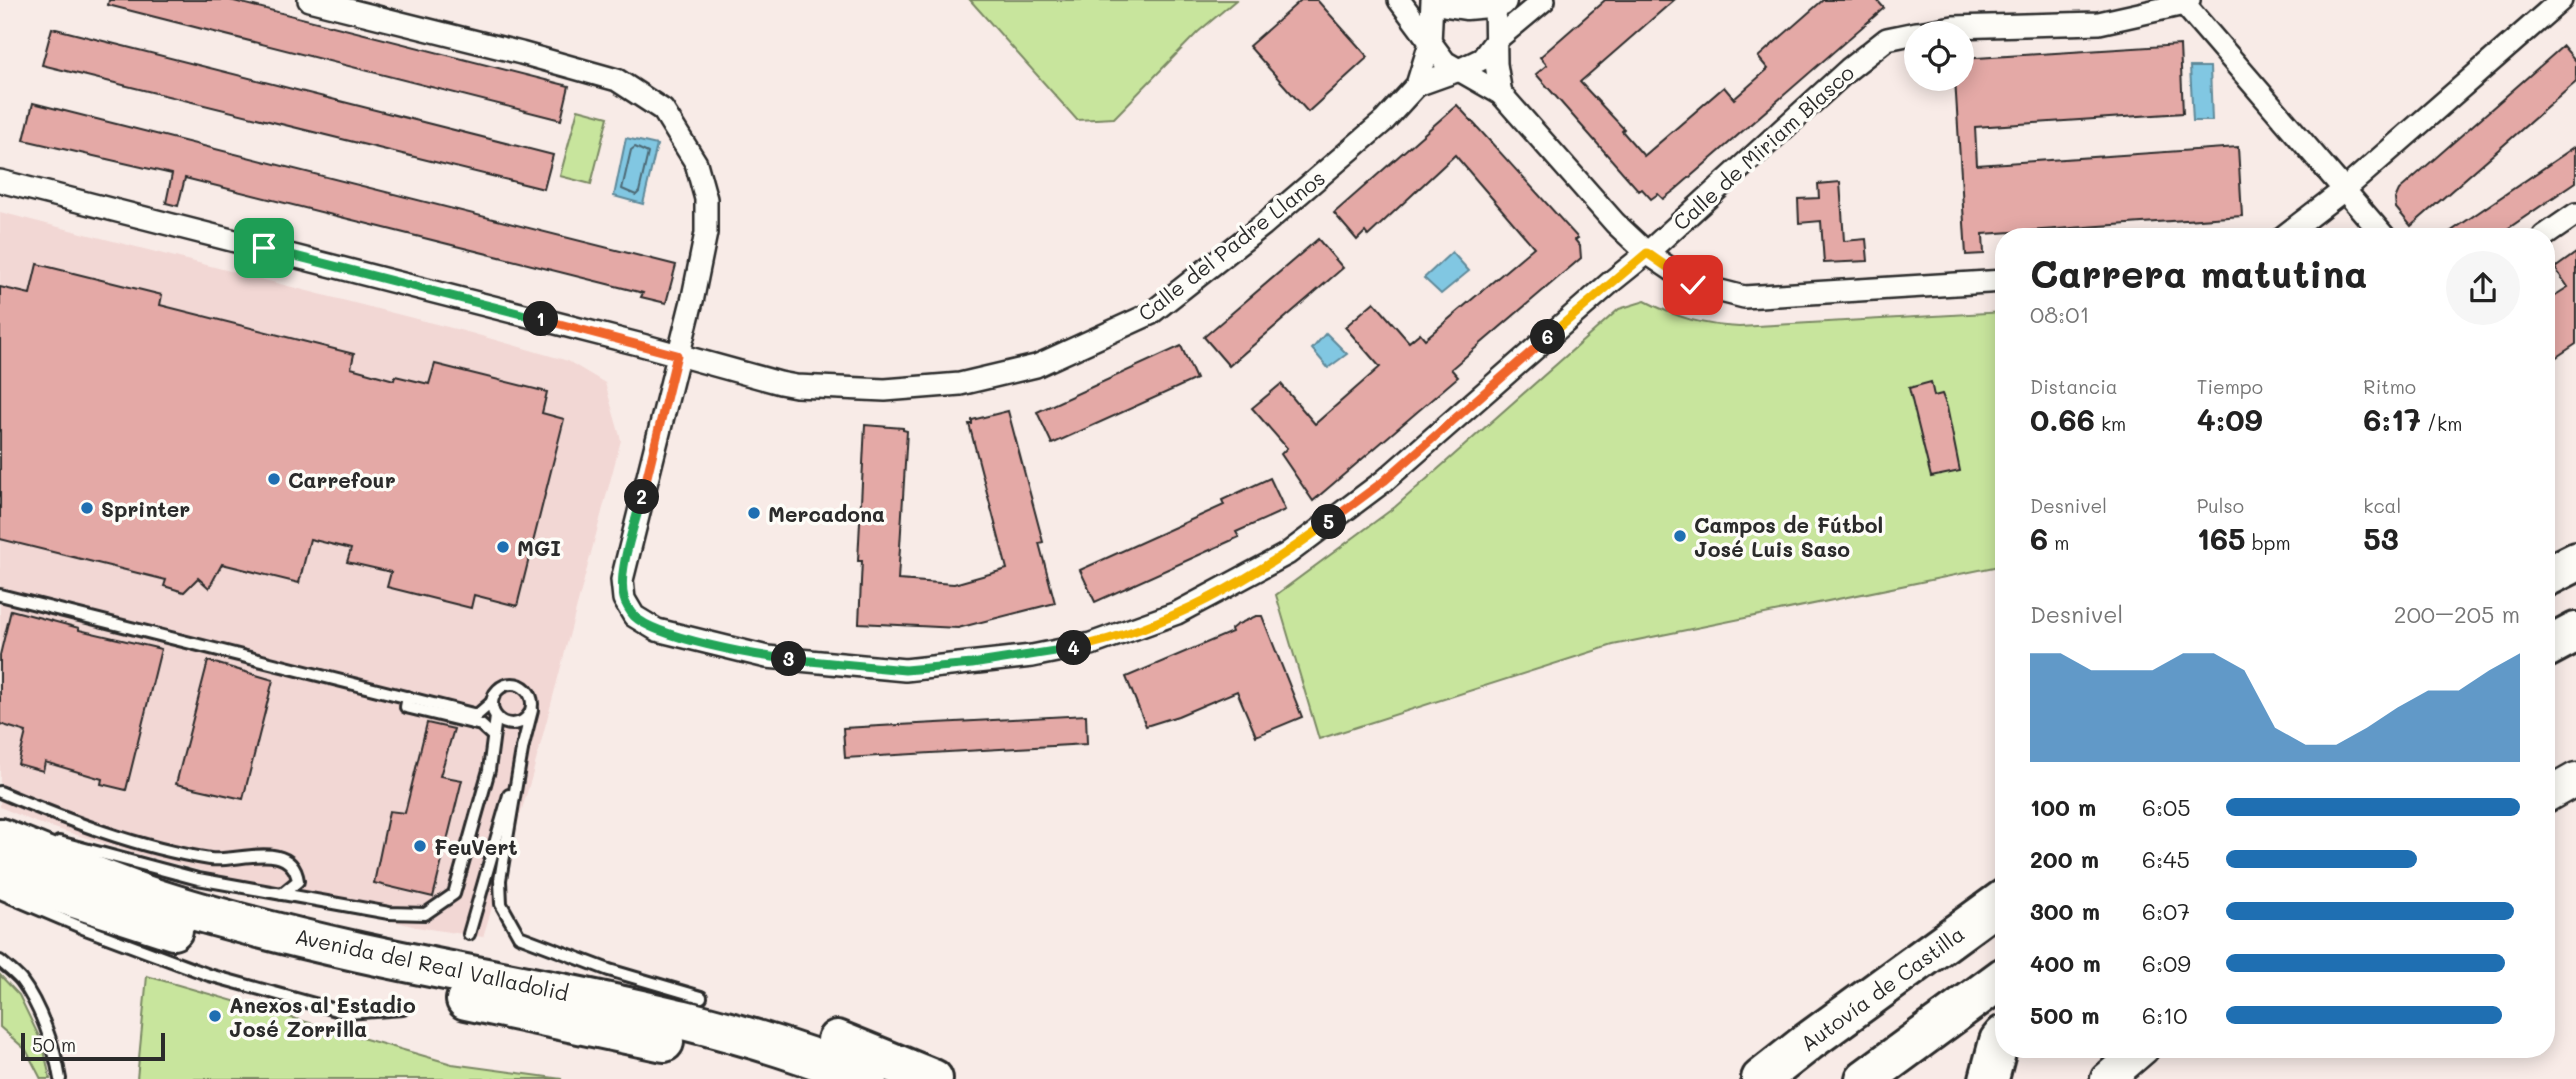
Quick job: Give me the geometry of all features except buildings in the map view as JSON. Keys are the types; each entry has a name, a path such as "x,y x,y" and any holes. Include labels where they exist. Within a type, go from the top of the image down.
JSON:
{"highway":[{"path":"2555,572 2576,562"},
{"path":"2555,643 2576,632"},
{"name":"Avenida del Real Valladolid","path":"0,838 148,896 236,922 359,952 576,994 700,1022 807,1054 867,1079"},
{"path":"76,868 271,913 566,968 701,997 817,1033 933,1079"},
{"name":"Avenida del Real Valladolid","path":"0,870 149,924 232,947 355,977 692,1048 799,1079"},
{"name":"Autovía de Castilla","path":"1762,1079 1818,1034 1995,906"},
{"path":"1865,1079 1995,984"},
{"path":"1989,1079 1995,1056"}],"street":[{"name":"Calle de Miriam Blasco","path":"309,0 522,53 617,80 663,110 696,163 706,200 706,233 693,297 622,580 624,599 634,616 657,630 767,657 905,670 1032,656 1091,644 1177,614 1287,554 1384,481 1647,253 1849,69 1887,39 1904,36"},
{"path":"1399,0 1445,62 1501,94 1615,223 1647,253 1693,285 1744,297 1995,282"},
{"name":"Calle del Padre Llanos","path":"0,181 796,386 885,390 960,384 1036,366 1150,314 1264,225 1384,121 1417,85 1430,43 1432,0"},
{"path":"1447,0 1466,3 1497,0 1496,40 1501,94"},
{"name":"Calle del Padre Llanos","path":"1417,85 1459,71 1482,59 1496,40 1545,0"},
{"path":"2294,228 2345,189 2561,0"},
{"name":"Calle de Miriam Blasco","path":"1974,26 2099,23 2187,2"},
{"path":"2187,2 2377,228"},
{"path":"2555,228 2576,214"},
{"path":"2555,791 2576,779"},
{"path":"2107,1079 2131,1058"}],"lane":[{"path":"0,595 407,702 481,725 494,736"},
{"path":"407,702 477,715 492,702 497,690 509,683 529,692 532,710 469,934"},
{"path":"42,838 198,879 389,913 425,914 454,894 489,770 496,717 492,702"},
{"path":"496,717 513,724 525,720 532,710"},
{"path":"523,744 500,880 501,904 519,936 609,970 701,997"},
{"path":"0,792 107,832 213,860 255,853 286,860 297,873 298,881 282,894"},
{"path":"0,893 83,928 209,975 347,1013 403,1009"},
{"path":"0,961 21,980 41,1017 56,1055 60,1079"}],"shaded area":[{"path":"0,212 471,333 568,361 605,383 621,440 532,776 483,937 416,927 138,854 35,822 0,807"}],"green space":[{"path":"970,0 1236,0 1198,32 1114,118 1077,120"},
{"path":"578,109 608,117 591,184 560,176"},
{"name":"Campos de Fútbol José Luis Saso","path":"1645,301 1690,320 1739,327 1995,313 1995,567 1613,645 1319,739 1276,595 1395,507 1619,309"},
{"path":"0,975 19,995 43,1045 50,1079 41,1079 26,1050 0,1027"},
{"name":"Anexos al Estadio José Zorrilla","path":"147,976 452,1064 562,1079 137,1079"}],"water":[{"path":"2190,67 2210,67 2212,121 2193,121"},
{"path":"626,138 657,145 643,204 614,196"},
{"path":"1452,252 1469,271 1441,294 1424,278"},
{"path":"1326,333 1347,354 1328,368 1312,349"}],"place":[{"name":"Carrefour","path":"274,479"},
{"name":"Sprinter","path":"87,508"},
{"name":"Mercadona","path":"754,513"},
{"name":"Campos de Fútbol José Luis Saso","path":"1680,536"},
{"name":"MGI","path":"503,547"},
{"name":"FeuVert","path":"420,846"},
{"name":"Anexos al Estadio José Zorrilla","path":"215,1016"}],"route":[{"path":"264,248 677,355 622,580 624,599 634,616 657,630 767,657 905,670 1032,656 1091,644 1177,614 1287,554 1384,481 1647,253 1693,285"}]}
